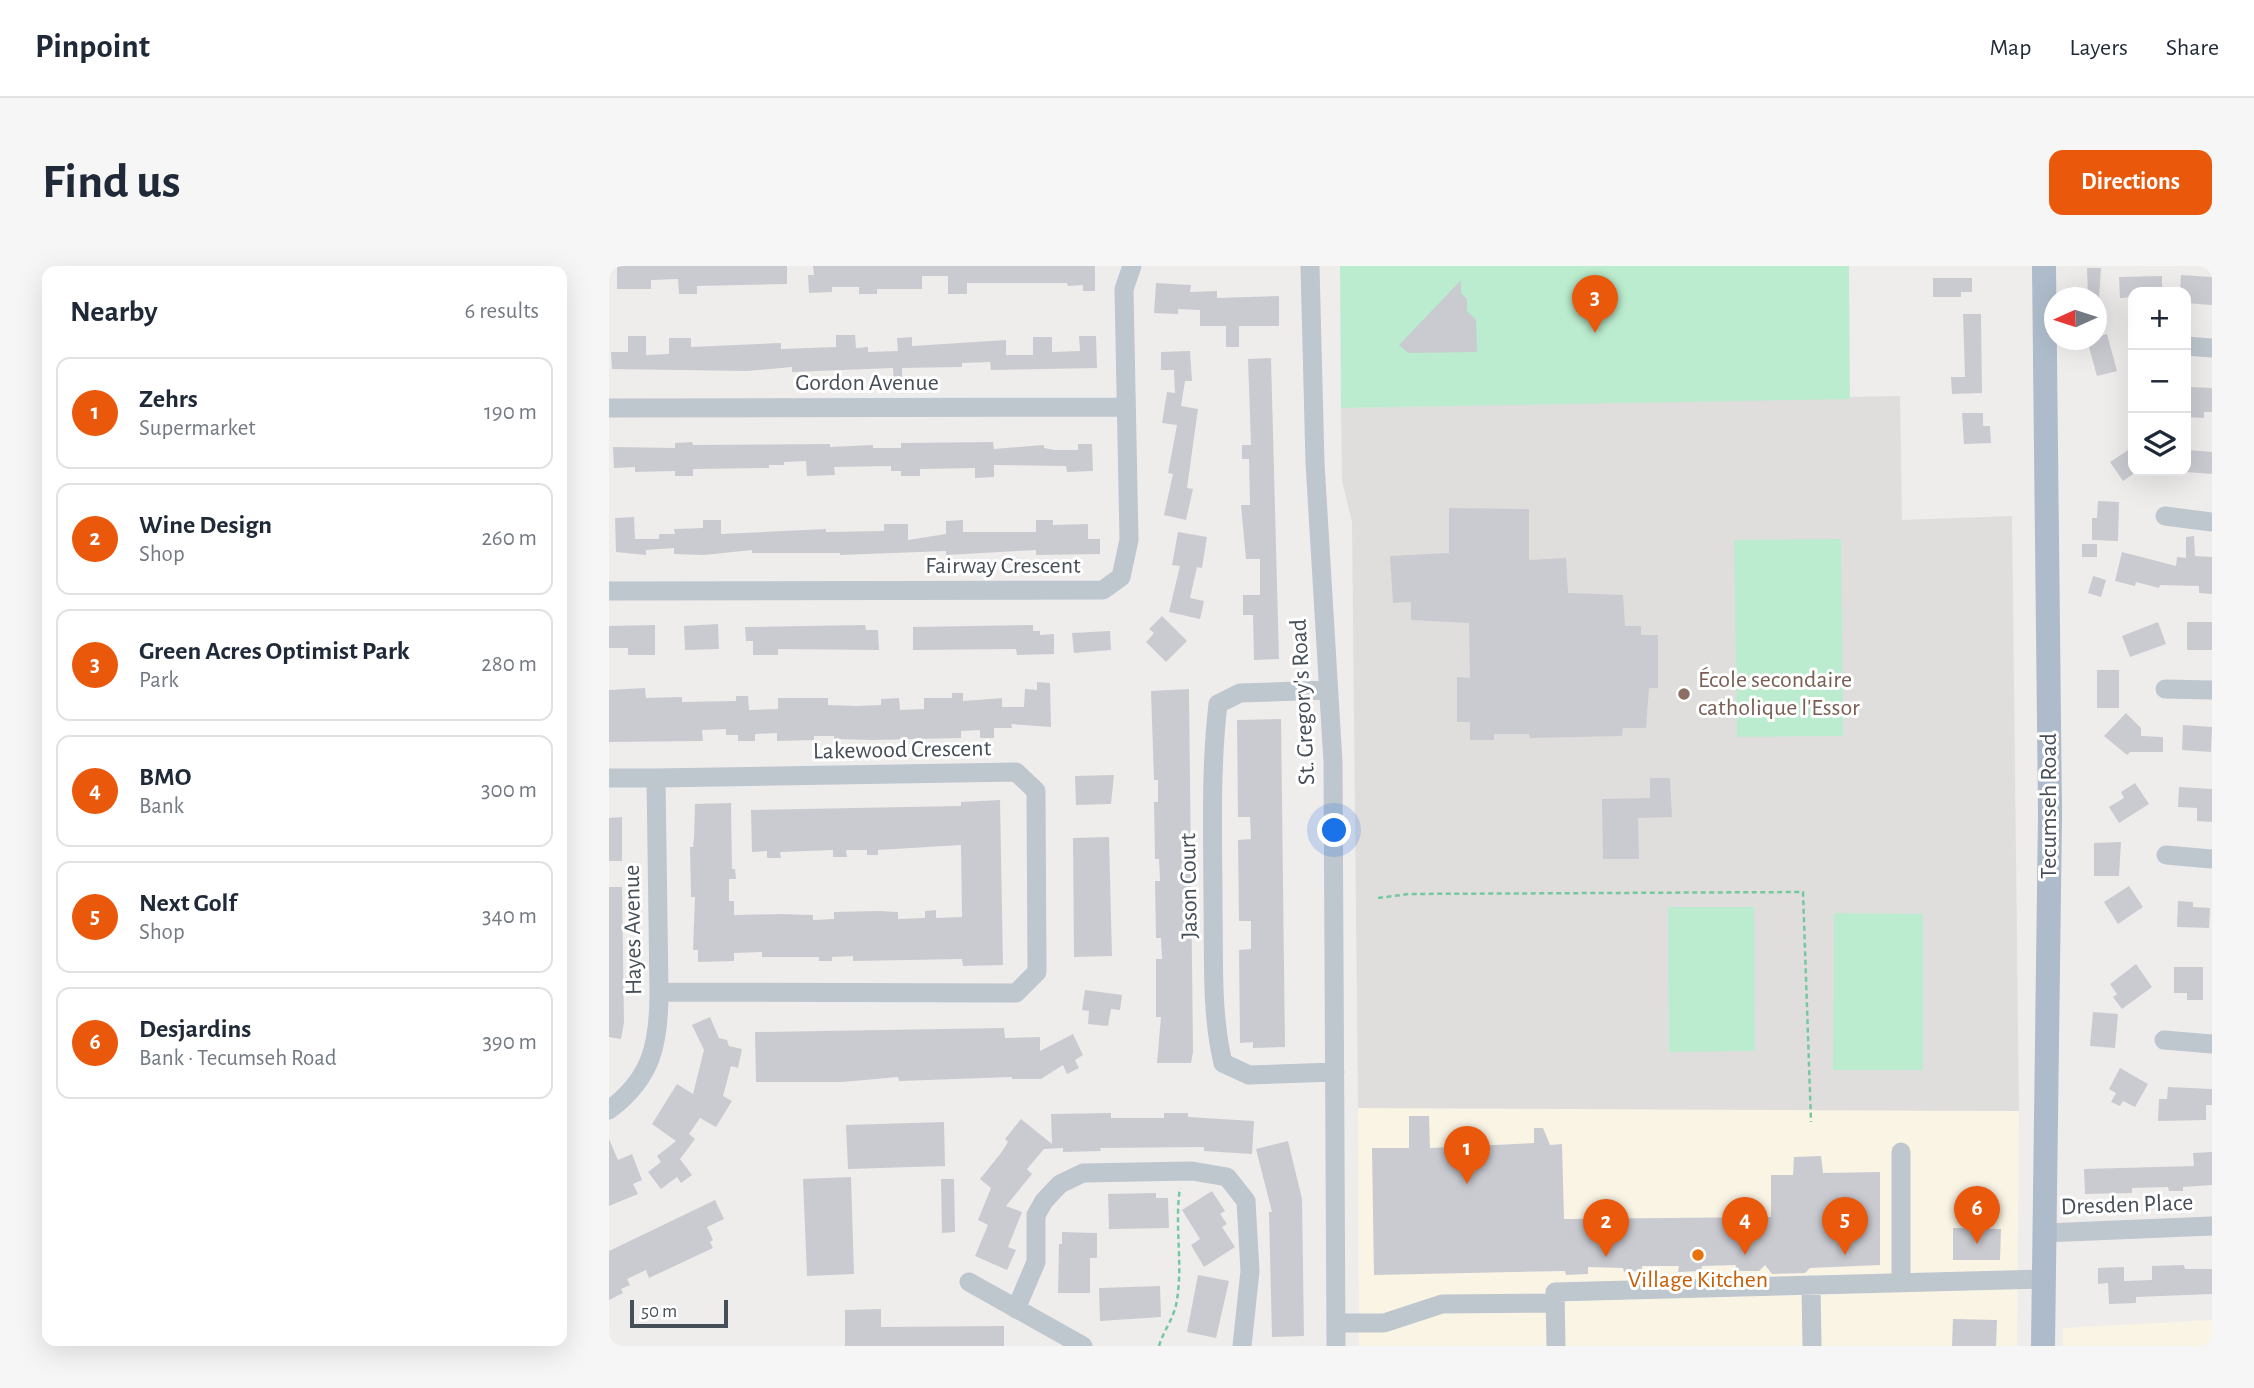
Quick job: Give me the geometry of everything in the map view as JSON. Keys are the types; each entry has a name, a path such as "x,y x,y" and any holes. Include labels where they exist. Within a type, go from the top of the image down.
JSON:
{"main road":[{"name":"Tecumseh Road","path":"2043,1346 2050,813 2044,266"}],"street":[{"name":"Fairway Crescent","path":"609,591 1103,590 1121,577 1129,540 1124,289 1132,266"},
{"name":"St. Gregory's Road","path":"1310,266 1315,463 1333,762 1336,1346"},
{"path":"2191,346 2212,348"},
{"name":"Gordon Avenue","path":"609,408 1126,408"},
{"path":"2165,516 2212,522"},
{"path":"2165,689 2212,690"},
{"name":"Jason Court","path":"1327,690 1240,693 1218,704 1212,757 1214,933 1217,1039 1223,1063 1249,1075 1335,1072"},
{"name":"Lakewood Crescent","path":"656,778 1016,772 1036,791 1037,972 1016,993 659,992"},
{"path":"609,778 656,778"},
{"name":"Hayes Avenue","path":"609,1110 632,1093 652,1056 659,992 656,778"},
{"path":"2166,855 2212,859"},
{"path":"2164,1040 2212,1044"},
{"path":"1901,1152 1901,1283"},
{"path":"1016,1309 1036,1262 1036,1215 1044,1201 1060,1184 1083,1173 1182,1171 1227,1177 1247,1201 1250,1271 1242,1346"},
{"name":"Dresden Place","path":"2045,1233 2212,1226"},
{"path":"1556,1346 1555,1292 2044,1279"},
{"path":"969,1282 1083,1346"},
{"path":"1811,1285 1812,1346"},
{"path":"1337,1323 1384,1323 1442,1304 1555,1303"}],"path":[{"path":"1378,898 1409,894 1803,892 1811,1122"},
{"path":"1159,1346 1175,1307 1178,1277 1176,1212 1182,1171"}],"shaded area":[{"name":"École secondaire catholique l'Essor","path":"1900,396 1902,520 2012,516 2019,1111 1358,1108 1352,522 1342,481 1341,408"},
{"path":"1358,1108 2019,1111 2017,1346 1359,1346"},
{"path":"2212,1320 2212,1346 2063,1346 2063,1328"}],"green space":[{"path":"1340,266 1849,266 1850,399 1341,408"},
{"path":"1841,539 1843,736 1737,737 1734,540"},
{"path":"1668,907 1754,907 1755,1051 1669,1052"},
{"path":"1834,913 1923,914 1923,1070 1833,1070"}],"building":[{"path":"617,266 787,266 787,284 697,286 697,294 679,294 678,279 651,280 651,289 617,289"},
{"path":"813,266 1095,266 1095,291 1083,291 1083,285 1068,286 1067,283 967,283 967,294 948,294 948,276 922,276 922,289 877,289 877,294 859,294 859,287 832,287 832,292 809,293 808,275 814,275"},
{"path":"2087,268 2101,268 2100,287 2088,287"},
{"path":"2181,275 2212,277 2212,305 2191,303 2191,287 2180,287"},
{"path":"2162,276 2162,287 2128,287 2128,297 2120,298 2119,277"},
{"path":"1933,278 1972,278 1972,292 1961,292 1961,297 1933,297"},
{"path":"1461,280 1461,293 1467,299 1467,311 1476,320 1477,352 1408,353 1399,345"},
{"path":"1156,283 1191,285 1190,292 1217,291 1217,298 1279,296 1279,326 1239,326 1239,347 1226,347 1226,326 1200,326 1200,310 1178,309 1178,314 1154,313"},
{"path":"1963,314 1981,314 1982,393 1952,394 1951,377 1965,377"},
{"path":"2107,334 2117,371 2097,376 2090,350 2107,350"},
{"path":"836,335 855,335 856,348 868,347 868,352 898,351 897,338 912,337 912,346 1006,340 1006,355 1033,355 1033,337 1052,337 1052,352 1080,351 1079,336 1096,336 1097,368 991,370 990,362 962,363 962,367 902,368 902,389 894,389 893,368 792,372 792,367 747,371 612,369 611,352 628,352 628,336 646,336 646,355 669,354 669,338 691,338 691,347 781,343 781,349 836,347"},
{"path":"1190,351 1192,381 1185,381 1181,406 1198,409 1187,488 1193,489 1186,520 1164,515 1173,474 1168,473 1177,425 1162,423 1167,392 1175,393 1174,370 1161,370 1161,352"},
{"path":"1271,358 1279,659 1254,660 1253,615 1243,615 1243,595 1260,595 1260,559 1246,559 1241,505 1250,505 1249,459 1242,459 1242,445 1251,445 1248,359"},
{"path":"2191,387 2212,388 2212,412 2204,412 2204,418 2191,417"},
{"path":"1962,413 1983,413 1983,426 1990,426 1991,443 1964,444"},
{"path":"692,442 693,445 830,444 830,447 873,445 873,448 901,448 901,443 993,442 994,449 1044,445 1044,448 1055,450 1078,450 1078,444 1092,444 1093,471 1067,472 1066,466 994,465 994,477 975,478 975,468 920,469 920,476 901,476 901,471 891,471 891,466 834,467 835,475 807,476 806,461 784,462 784,465 769,465 769,468 693,469 693,476 675,476 675,471 635,472 635,467 614,468 613,447 675,448 675,443"},
{"path":"2128,450 2128,476 2130,476 2123,481 2110,462"},
{"path":"2191,450 2212,452 2212,474 2191,472"},
{"path":"2098,501 2119,502 2118,541 2092,540 2092,518 2097,518"},
{"path":"1449,508 1529,509 1529,560 1566,558 1568,593 1623,595 1625,626 1641,626 1641,635 1658,635 1658,688 1649,688 1646,728 1623,728 1622,736 1530,738 1529,734 1494,734 1494,740 1470,740 1470,722 1457,722 1457,677 1470,678 1469,623 1411,620 1411,602 1393,603 1390,556 1449,553"},
{"path":"634,517 635,539 659,539 659,534 675,534 674,529 703,528 703,520 721,520 721,534 826,529 826,532 884,531 884,524 908,524 908,540 946,534 946,521 963,520 963,532 1036,532 1036,520 1053,520 1053,525 1088,524 1088,539 1100,539 1100,554 1036,555 1036,550 946,555 946,551 840,555 752,553 752,550 704,555 674,554 674,548 646,550 646,555 616,552 615,518"},
{"path":"1178,532 1207,537 1202,568 1197,567 1190,598 1204,601 1200,619 1169,612 1180,566 1172,565"},
{"path":"2194,536 2195,556 2212,557 2212,594 2199,593 2199,586 2160,585 2159,588 2136,582 2135,586 2115,581 2122,552 2176,566 2177,557 2186,558 2186,537"},
{"path":"2082,544 2097,544 2097,557 2082,557"},
{"path":"2093,576 2106,580 2101,597 2088,593"},
{"path":"1162,616 1187,641 1166,662 1146,642 1154,633 1149,629"},
{"path":"2158,622 2166,644 2130,657 2122,636"},
{"path":"2187,622 2212,622 2212,650 2187,650"},
{"path":"718,624 719,649 685,650 684,626"},
{"path":"655,625 655,655 628,655 628,648 609,648 609,626"},
{"path":"865,625 866,630 878,630 879,650 778,649 778,655 753,655 753,641 746,641 745,627"},
{"path":"1033,625 1033,631 1040,631 1040,635 1054,634 1054,654 1017,655 1016,649 913,650 913,627"},
{"path":"1110,631 1111,650 1074,653 1072,633"},
{"path":"2097,670 2119,670 2119,708 2097,708"},
{"path":"1037,682 1050,683 1051,727 1011,724 1012,728 994,728 994,738 980,738 980,730 961,731 961,738 873,740 814,736 814,740 777,741 777,733 755,734 755,741 738,741 738,735 726,735 726,729 702,730 703,741 609,742 609,690 645,688 646,698 682,697 682,702 736,701 736,696 748,696 749,710 778,709 778,698 828,698 828,705 857,706 881,705 881,699 899,698 900,710 924,709 924,698 952,698 952,693 963,693 963,701 1002,698 1002,707 1024,707 1025,689 1037,690"},
{"path":"1189,689 1193,1052 1191,1063 1157,1063 1161,1017 1156,1017 1156,959 1162,959 1161,938 1156,938 1155,881 1160,881 1159,859 1155,859 1154,802 1158,802 1158,780 1154,780 1151,691"},
{"path":"2126,713 2141,728 2141,736 2163,737 2163,752 2130,752 2127,755 2104,736"},
{"path":"1281,719 1285,1047 1253,1048 1253,1042 1240,1043 1239,950 1251,949 1251,921 1239,921 1238,840 1251,839 1250,817 1238,817 1237,720"},
{"path":"2183,725 2212,727 2211,752 2182,750"},
{"path":"1114,775 1111,804 1076,805 1075,776"},
{"path":"1650,778 1670,778 1672,817 1638,818 1639,859 1603,859 1602,799 1650,798"},
{"path":"2135,783 2149,804 2119,823 2109,807 2124,798 2121,792"},
{"path":"2179,787 2212,789 2212,822 2197,821 2197,808 2178,807"},
{"path":"1000,800 1003,965 963,966 962,959 853,961 853,956 819,961 819,957 762,957 762,952 734,953 734,961 698,962 698,950 693,950 695,897 691,897 690,847 693,847 695,804 731,803 732,869 735,869 736,879 729,879 729,901 734,901 734,915 813,915 813,920 834,919 834,912 878,911 898,912 898,919 925,918 925,911 936,910 936,918 962,917 961,845 878,850 878,855 867,855 867,850 846,850 847,857 833,857 833,850 780,852 781,858 767,858 767,851 752,852 751,810 961,806 961,802"},
{"path":"622,817 622,861 609,861 609,818"},
{"path":"1109,837 1112,956 1074,957 1073,838"},
{"path":"2121,842 2119,876 2094,876 2094,843"},
{"path":"2129,886 2143,907 2118,924 2104,902"},
{"path":"609,887 622,887 624,1022 621,1039 609,1037"},
{"path":"2178,901 2193,902 2193,907 2210,908 2209,928 2177,927"},
{"path":"2136,964 2152,987 2122,1009 2113,997 2117,994 2110,984"},
{"path":"2174,967 2203,967 2203,1000 2187,1000 2187,993 2174,993"},
{"path":"1085,990 1122,995 1120,1010 1111,1009 1108,1026 1088,1024 1089,1011 1082,1010"},
{"path":"2093,1012 2118,1014 2115,1048 2090,1046"},
{"path":"710,1017 719,1038 727,1040 729,1046 742,1049 738,1068 731,1066 723,1096 732,1101 716,1127 700,1118 689,1134 695,1139 680,1159 692,1175 681,1183 677,1177 661,1189 648,1172 661,1162 657,1156 676,1141 652,1124 677,1084 693,1094 704,1050 692,1025"},
{"path":"1004,1028 1005,1038 1040,1037 1040,1051 1073,1034 1083,1055 1075,1060 1079,1068 1067,1074 1063,1065 1041,1079 1012,1077 899,1081 898,1077 842,1082 756,1082 755,1032"},
{"path":"2120,1068 2148,1084 2135,1107 2123,1101 2120,1106 2111,1102 2116,1093 2109,1089"},
{"path":"2168,1087 2212,1089 2212,1105 2206,1105 2206,1120 2158,1121 2159,1099 2167,1099"},
{"path":"1111,1113 1111,1118 1164,1118 1164,1113 1188,1113 1188,1117 1254,1121 1252,1154 1204,1151 1204,1147 1100,1148 1101,1151 1063,1152 1063,1148 1044,1149 1027,1169 1032,1174 1006,1206 1022,1212 1008,1247 1016,1250 1007,1270 975,1256 988,1225 978,1220 991,1188 980,1179 1001,1153 1008,1142 1005,1139 1021,1119 1052,1144 1051,1114"},
{"path":"1409,1116 1429,1116 1430,1148 1534,1143 1534,1128 1543,1128 1550,1145 1562,1144 1564,1219 1771,1217 1771,1175 1793,1175 1794,1157 1821,1156 1823,1173 1880,1172 1880,1265 1810,1268 1805,1273 1772,1274 1765,1265 1759,1271 1735,1271 1736,1265 1702,1266 1701,1271 1678,1272 1679,1266 1642,1266 1642,1271 1624,1272 1623,1268 1588,1267 1588,1274 1566,1275 1565,1271 1374,1275 1372,1148 1409,1148"},
{"path":"944,1122 945,1166 848,1169 846,1125"},
{"path":"609,1139 618,1160 632,1154 642,1180 633,1184 638,1194 609,1206"},
{"path":"1288,1141 1302,1199 1304,1336 1272,1337 1269,1212 1272,1212 1256,1149"},
{"path":"2212,1152 2212,1185 2183,1187 2183,1191 2169,1191 2168,1187 2132,1188 2132,1193 2085,1194 2084,1169 2194,1166 2193,1153"},
{"path":"851,1177 854,1274 807,1276 803,1179"},
{"path":"941,1179 954,1179 955,1232 942,1233"},
{"path":"1212,1191 1225,1211 1220,1214 1227,1224 1222,1227 1235,1247 1204,1267 1191,1245 1200,1239 1182,1210"},
{"path":"1156,1193 1156,1198 1168,1198 1169,1228 1109,1229 1108,1194"},
{"path":"715,1200 724,1219 707,1227 713,1240 710,1242 713,1248 649,1278 646,1270 627,1279 630,1285 621,1289 623,1293 609,1300 609,1251"},
{"path":"1953,1228 2001,1229 2000,1260 1953,1260"},
{"path":"1062,1232 1097,1233 1097,1258 1090,1258 1090,1293 1058,1293 1059,1244 1062,1244"},
{"path":"2184,1265 2185,1269 2212,1269 2212,1294 2136,1297 2136,1303 2109,1304 2108,1283 2098,1284 2098,1268 2124,1267 2124,1281 2152,1280 2152,1266"},
{"path":"1198,1275 1229,1281 1216,1338 1187,1332"},
{"path":"1160,1286 1161,1317 1100,1321 1099,1288"},
{"path":"881,1309 881,1327 1004,1326 1004,1346 845,1346 845,1310"},
{"path":"1953,1319 1997,1320 1996,1346 1952,1346"}],"place":[{"name":"Green Acres Optimist Park","path":"1595,333"},
{"name":"École secondaire catholique l'Essor","path":"1684,694"},
{"name":"Zehrs","path":"1467,1184"},
{"name":"Desjardins","path":"1977,1244"},
{"name":"Village Kitchen","path":"1698,1255"},
{"name":"BMO","path":"1745,1255"},
{"name":"Next Golf","path":"1845,1255"},
{"name":"Wine Design","path":"1606,1257"}]}
